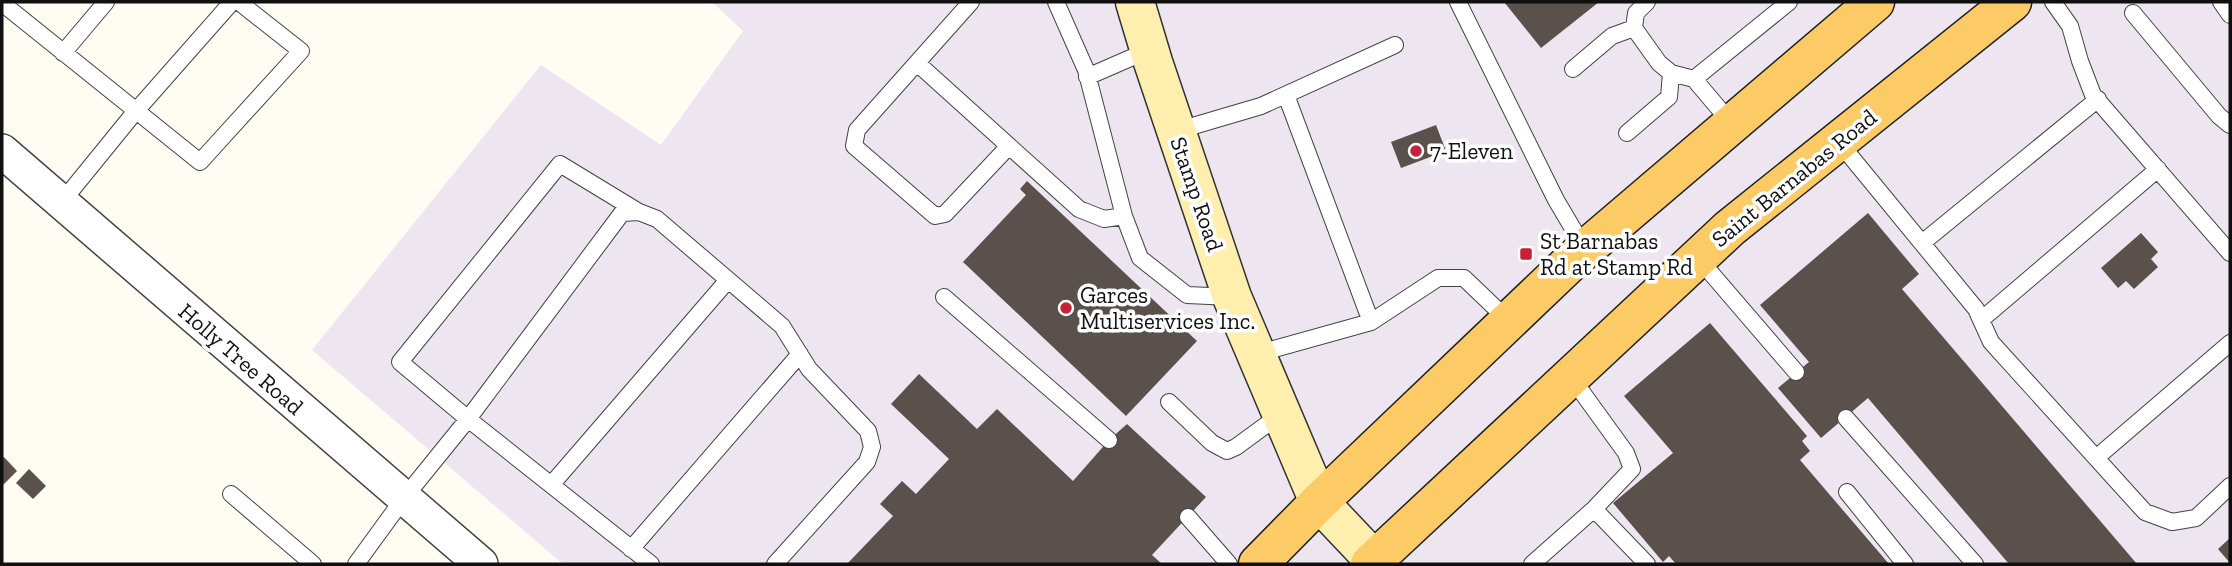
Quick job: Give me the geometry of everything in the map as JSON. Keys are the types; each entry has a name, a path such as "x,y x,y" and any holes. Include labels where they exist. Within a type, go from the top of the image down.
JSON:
{"main road":[{"path":"1258,564 1319,502 1585,249 1875,2"},
{"name":"Saint Barnabas Road","path":"1374,563 1730,228 2012,2"}],"street":[{"name":"Stamp Road","path":"1135,2 1232,297 1319,502 1374,563"},
{"name":"Holly Tree Road","path":"2,151 481,564"}],"lane":[{"path":"63,53 106,2"},
{"path":"61,203 135,112 232,2"},
{"path":"2,3 200,162 301,51 239,2"},
{"path":"971,2 857,130 854,146 935,216 945,214 1009,146"},
{"path":"1056,2 1087,77 1124,216 1140,258 1187,295 1232,297"},
{"path":"1458,2 1556,200 1585,249"},
{"path":"1647,2 1636,13 1634,28 1659,63 1671,73 1694,79 1732,124"},
{"path":"1694,79 1789,2"},
{"path":"2053,2 2070,26 2093,94 2230,253"},
{"path":"2221,2 2230,15"},
{"path":"2133,13 2219,116 2230,125"},
{"path":"1573,69 1612,36 1634,28"},
{"path":"1176,131 1261,106 1395,45"},
{"path":"1087,77 1149,50"},
{"path":"917,63 1079,209 1104,219 1124,216"},
{"path":"1627,133 1669,97 1671,73"},
{"path":"1286,95 1371,322"},
{"path":"1922,243 2098,99"},
{"path":"1838,141 1976,309 1991,342 2145,512 2172,522 2196,519 2230,486"},
{"path":"651,564 400,362 560,164 639,212 657,219 782,326 809,369 868,431 872,447 867,462 775,564"},
{"path":"1981,320 2158,169"},
{"path":"356,564 622,213 639,212"},
{"path":"1698,258 1796,372"},
{"path":"1256,354 1371,322 1438,278 1464,278 1509,321"},
{"path":"551,485 728,280"},
{"path":"944,297 1110,440"},
{"path":"2096,458 2230,343"},
{"path":"631,549 800,354"},
{"path":"1532,564 1594,509 1632,469 1626,453 1570,377"},
{"path":"1169,402 1212,443 1227,451 1282,414"},
{"path":"1846,418 1975,564"},
{"path":"1847,492 1905,564"},
{"path":"231,494 313,564"},
{"path":"1594,509 1647,564"},
{"path":"1188,517 1228,564"}],"shaded area":[{"path":"712,2 2230,2 2230,564 563,564 312,350 541,65 661,145 743,31"}],"building":[{"path":"1504,2 1599,2 1541,48"},
{"path":"1436,125 1446,151 1401,168 1391,142"},
{"path":"1027,181 1197,341 1126,416 963,262 1026,195 1020,189"},
{"path":"1868,213 1919,274 1902,289 2137,564 2009,564 1868,398 1821,438 1778,388 1809,362 1760,305"},
{"path":"2141,233 2158,252 2151,259 2158,267 2134,289 2126,281 2118,288 2101,268"},
{"path":"1710,323 1807,436 1802,441 1810,451 1800,460 1889,564 1676,564 1669,556 1663,562 1613,503 1673,453 1624,396"},
{"path":"919,374 977,429 997,409 1073,481 1127,424 1206,497 1152,555 1162,564 847,564 893,516 880,504 902,481 916,494 949,459 891,404"},
{"path":"4,457 17,471 2,486 2,459"},
{"path":"29,469 46,486 33,499 16,483"},
{"path":"2230,538 2230,563 2218,549"}],"place":[{"name":"7-Eleven","path":"1416,151"},
{"name":"St Barnabas Rd at Stamp Rd","path":"1526,254"},
{"name":"Garces Multiservices Inc.","path":"1066,308"}]}
